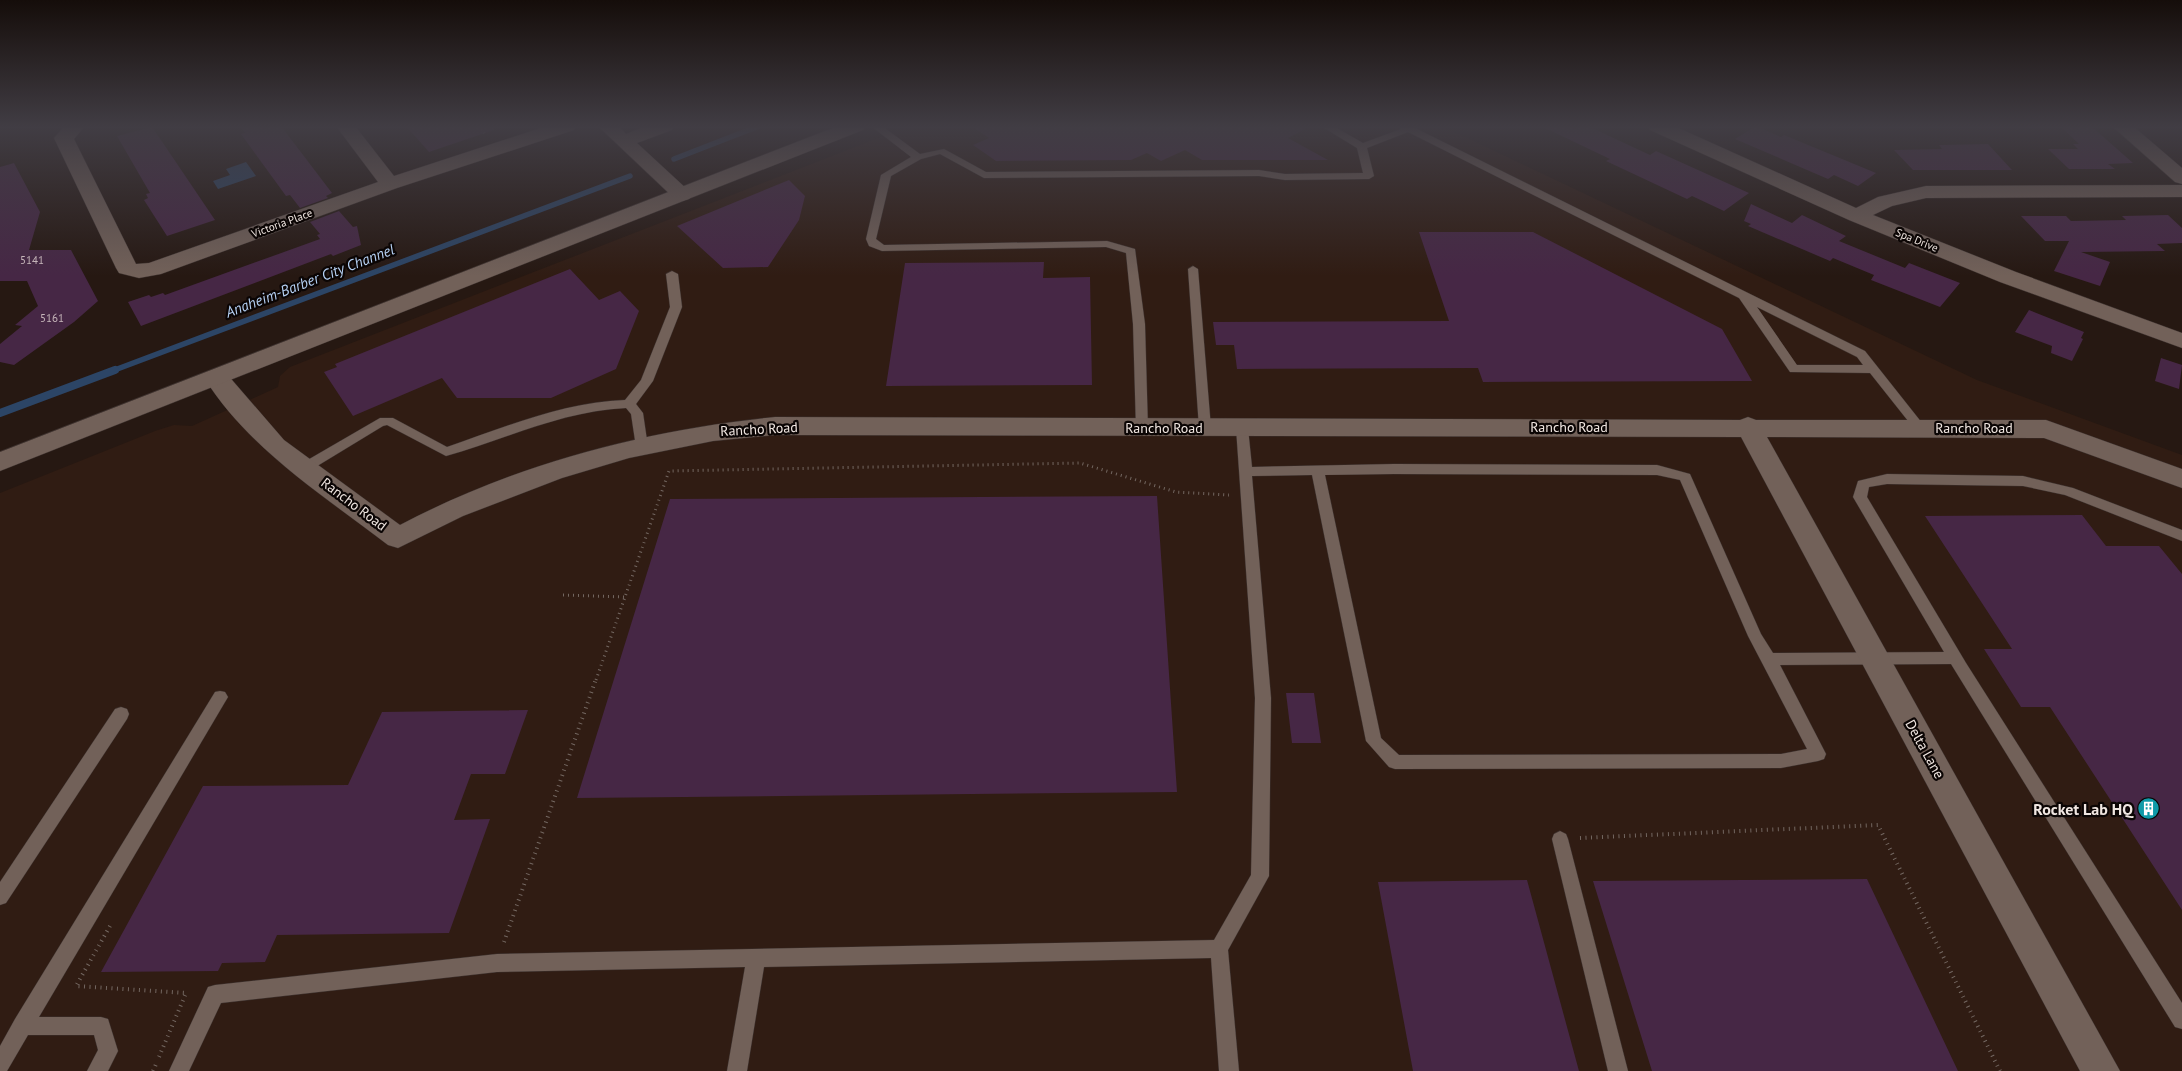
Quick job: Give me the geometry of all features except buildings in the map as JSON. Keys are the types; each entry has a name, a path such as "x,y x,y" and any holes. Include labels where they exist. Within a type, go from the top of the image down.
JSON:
{"street":[{"name":"Victoria Place","path":"82,176 127,268 139,271 153,269 414,176"},
{"path":"384,176 390,184"},
{"path":"661,176 682,195"},
{"path":"0,462 217,379 730,176"},
{"name":"Spa Drive","path":"1769,176 1856,216 2008,277 2182,341"},
{"path":"1856,216 1885,201 1926,192 2182,191"},
{"name":"Rancho Road","path":"217,379 263,434 304,468 398,538 453,509 553,471 642,447 713,432 775,426 1142,428 1748,426 2046,428 2182,479"},
{"name":"Delta Lane","path":"1748,426 2102,1071"}],"lane":[{"path":"886,176 871,239 873,244 882,248 1107,244 1131,251 1139,324 1142,428"},
{"path":"1279,176 1369,176"},
{"path":"1504,176 1861,354 1875,369 1920,428"},
{"path":"1193,269 1205,428"},
{"path":"629,404 647,382 676,307 672,274"},
{"path":"1743,295 1794,369 1875,369"},
{"path":"304,468 380,422 389,421 446,452 548,418 612,403 629,404 637,413 642,447"},
{"path":"1229,1071 1218,949 1260,876 1263,698 1242,428"},
{"path":"1245,472 1318,471 1658,470 1685,477 1755,636 1769,659 1818,754 1781,761 1395,762 1374,741 1318,471"},
{"path":"2182,536 2068,491 2023,481 1887,479 1863,484 1860,497 1956,658 2182,1020"},
{"path":"1769,659 1956,658"},
{"path":"0,1064 220,697"},
{"path":"0,897 120,714"},
{"path":"1560,839 1618,1071"},
{"path":"179,1071 215,994 497,963 1218,949"},
{"path":"737,1071 756,958"},
{"path":"22,1026 101,1026 108,1051 97,1071"}],"path":[{"path":"497,963 669,471 1080,462 1176,492 1247,496"},
{"path":"563,595 625,597"},
{"path":"1560,839 1878,825 2000,1071"},
{"path":"114,918 76,986 186,993 153,1071"}],"shaded area":[{"path":"781,176 1547,176 1977,380 2182,455 2182,1071 0,1071 0,493 155,431 174,425 192,426 278,387 280,376 290,367"}],"water":[{"path":"227,176 256,176 218,189 213,181"}],"waterway":[{"name":"Anaheim-Barber City Channel","path":"112,371 630,176"},
{"name":"Anaheim-Barber City Channel","path":"0,413 115,370"}],"place":[{"name":"Rocket Lab HQ","path":"2149,809"}]}
